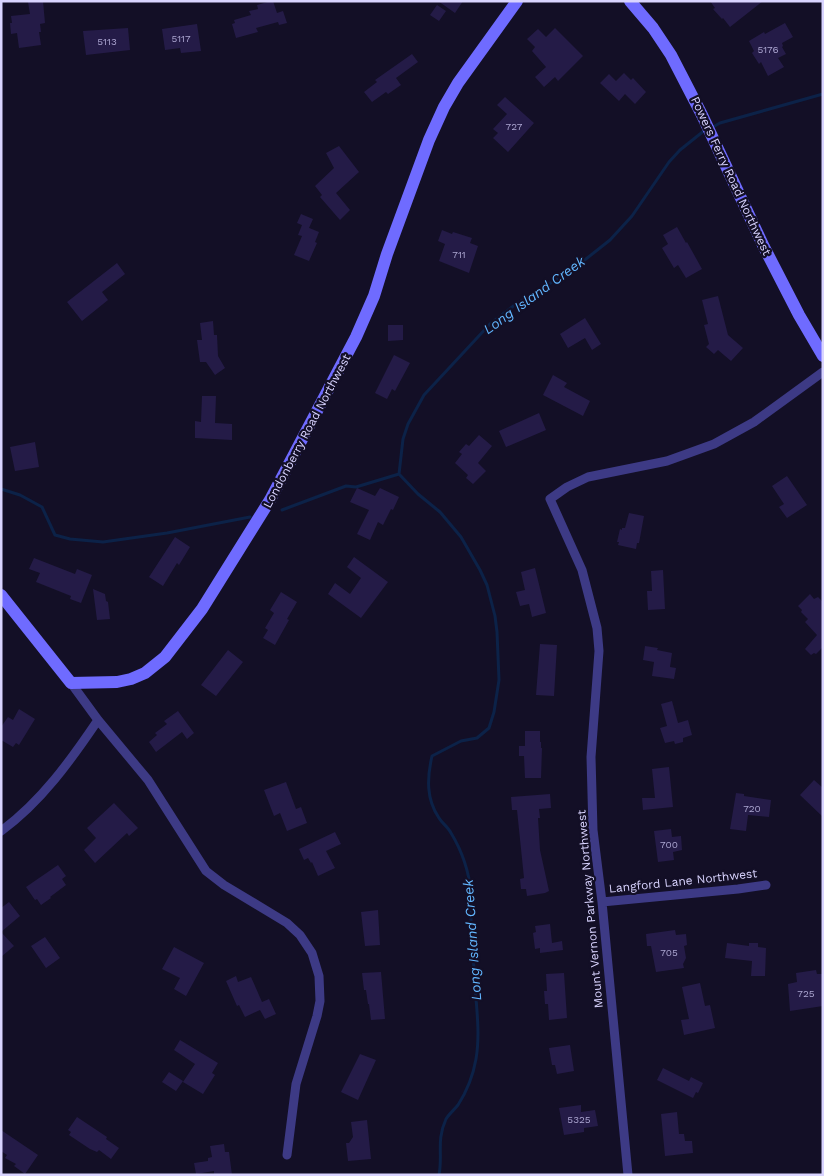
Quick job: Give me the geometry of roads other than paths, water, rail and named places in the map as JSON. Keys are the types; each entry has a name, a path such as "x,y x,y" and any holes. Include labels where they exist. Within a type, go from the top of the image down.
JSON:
{"street":[{"name":"Londonberry Road Northwest","path":"71,683 117,682 145,673 165,657 202,609 270,500 356,337 374,296 387,254 429,140 444,106 458,83 517,1"},
{"name":"Powers Ferry Road Northwest","path":"630,1 653,28 671,55 702,115 768,256 823,356"},
{"name":"Mount Vernon Parkway Northwest","path":"628,1175 602,902 593,830 591,757 599,650 597,628 582,570 550,499 567,487 588,477 667,461 714,444 754,422 823,372"},
{"path":"1,595 98,720 148,780 206,871 224,885 287,923 300,935 312,953 319,976 320,1000 317,1016 296,1084 287,1155"},
{"path":"1,831 29,807 56,777 98,720"},
{"name":"Langford Lane Northwest","path":"602,902 766,885"}],"waterway":[{"name":"Long Island Creek","path":"711,128 720,123 823,94"},
{"name":"Long Island Creek","path":"439,1175 441,1134 447,1117 458,1105 467,1089 475,1065 478,1026 471,935 469,877 462,854 455,840 435,811 430,796 429,772 432,756 461,741 477,738 489,728 494,712 499,680 497,632 487,585 461,537 440,512 418,494 399,474 403,439 408,424 424,395 490,324 516,304 572,270 610,240 632,216 669,162 680,150 705,130"},
{"path":"282,510 346,486 356,487 399,474"},
{"path":"1,489 20,495 42,507 55,535 70,539 103,542 167,533 250,517"}]}
